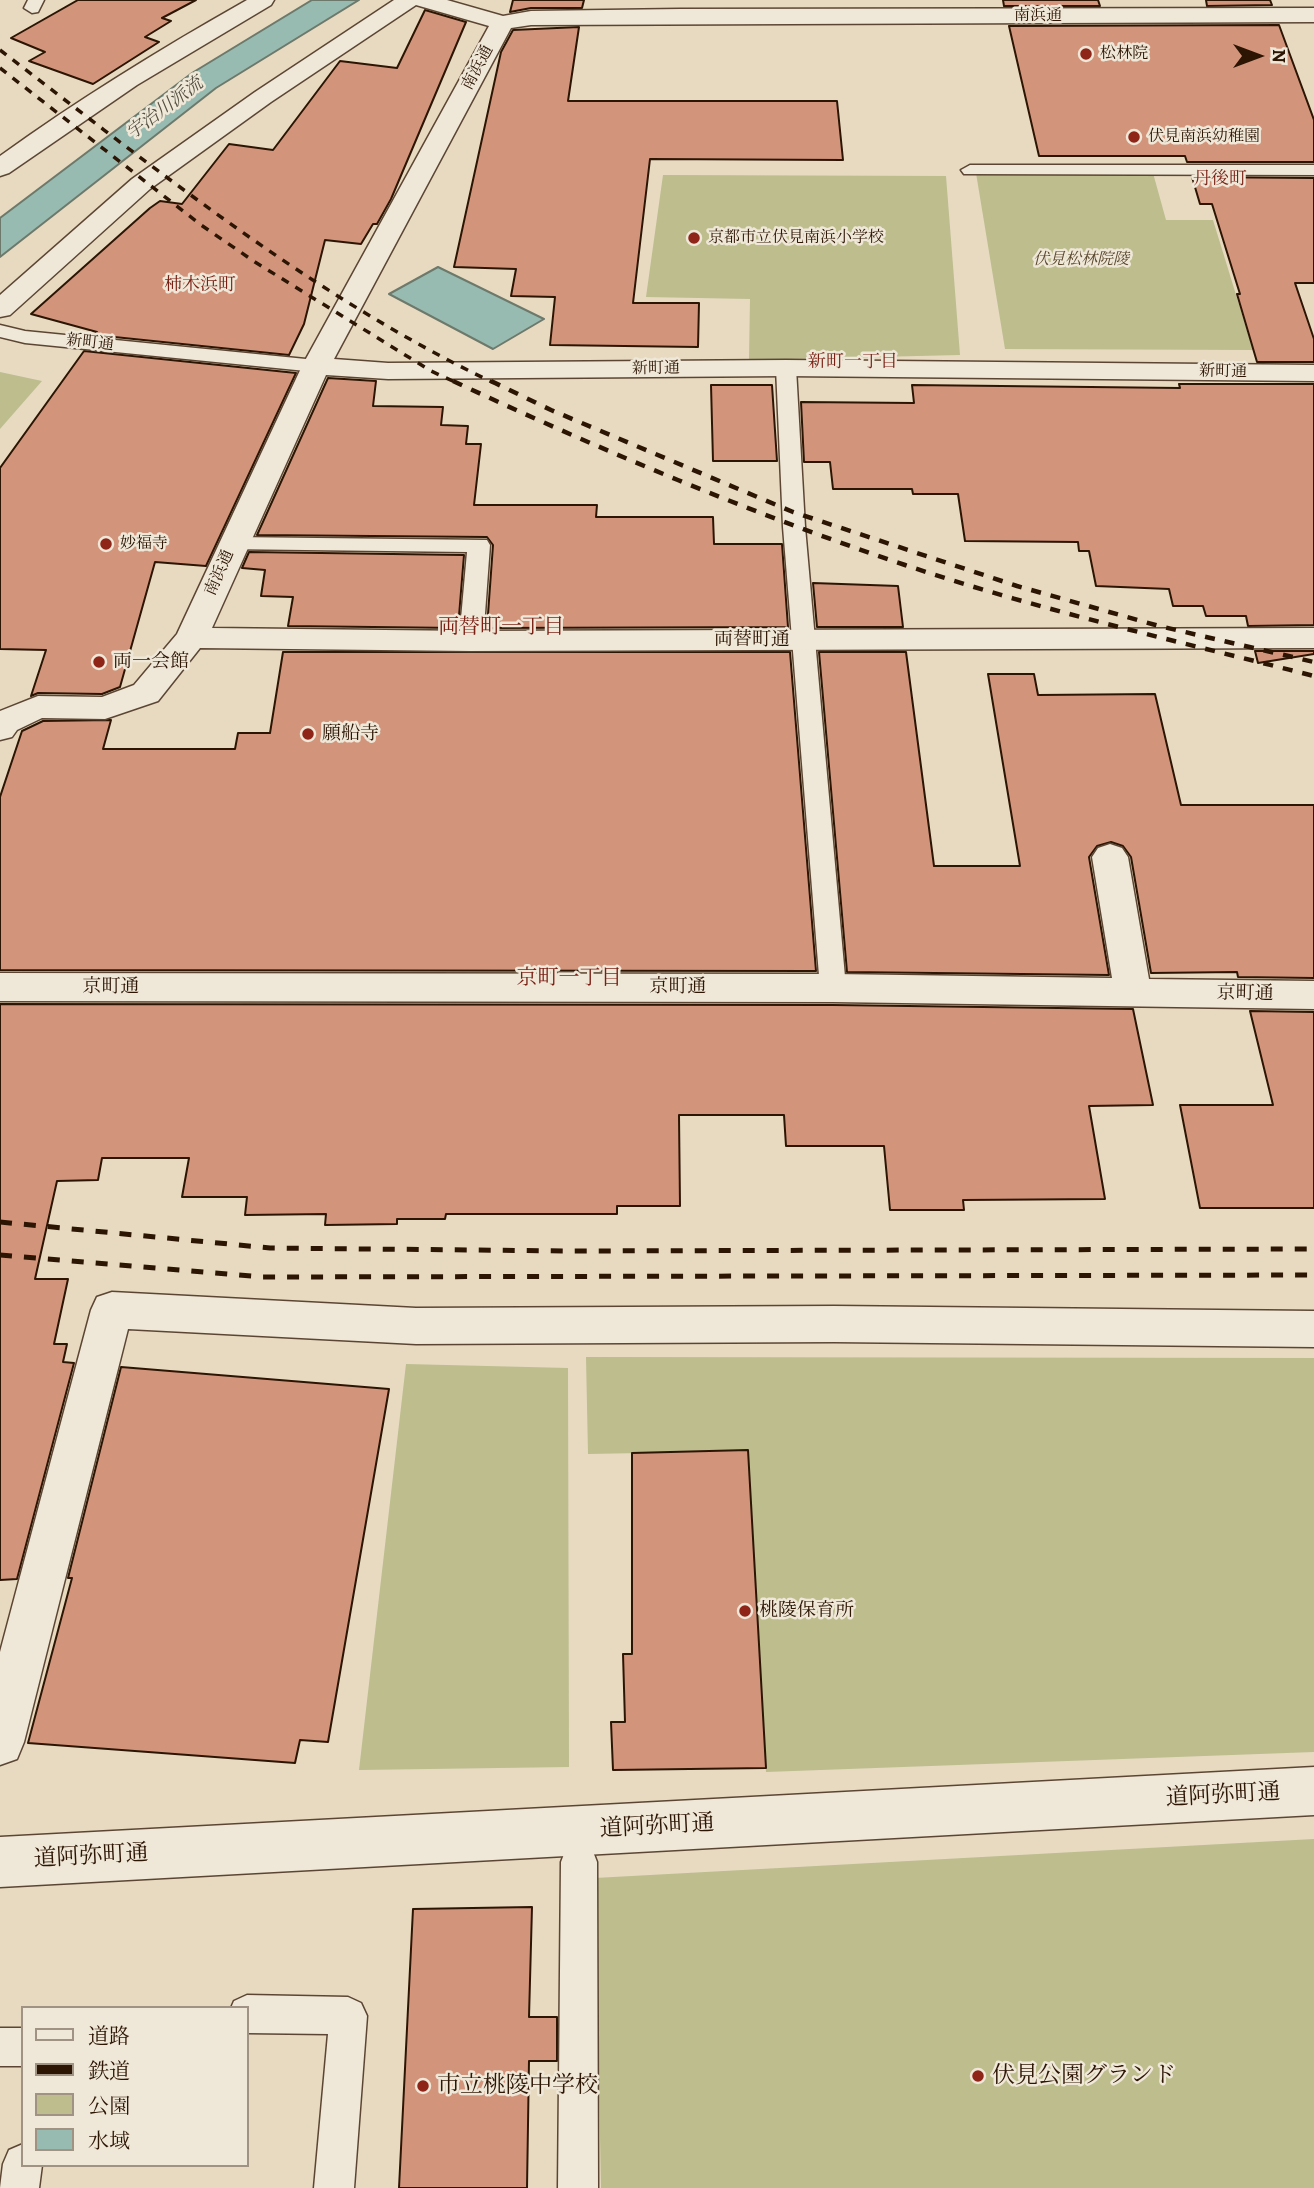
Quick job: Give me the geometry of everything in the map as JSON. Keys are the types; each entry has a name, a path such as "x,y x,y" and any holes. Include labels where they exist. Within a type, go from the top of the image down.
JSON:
{"street":[{"path":"0,168 66,119 153,63 263,0"},
{"path":"0,309 141,184 263,97 409,0"},
{"path":"422,0 502,23"},
{"name":"南浜通","path":"0,729 5,722 38,707 105,708 146,692 191,638 316,366 502,23 531,18 680,16 1314,15"},
{"name":"新町通","path":"316,366 388,371 786,368 1314,373"},
{"name":"両替町通","path":"191,638 471,641 1314,638"},
{"path":"1110,857 1133,992"},
{"name":"京町通","path":"0,987 833,988 1314,995"},
{"path":"0,1742 111,1310 416,1326 834,1324 1314,1329"},
{"name":"道阿弥町通","path":"0,1862 1314,1791"}],"lane":[{"path":"970,170 1314,170"},
{"name":"新町通","path":"0,331 25,337 316,366"},
{"path":"786,368 793,512 833,988"},
{"path":"232,544 479,545 471,641"},
{"path":"578,2188 579,1862"},
{"path":"248,2014 348,2016 334,2188"},
{"path":"0,2047 21,2047"},
{"path":"19,2188 22,2167"}],"green space":[{"name":"伏見松林院陵","path":"976,173 1153,173 1166,220 1213,220 1253,350 1005,349"},
{"path":"663,175 946,176 960,355 749,360 750,299 646,297"},
{"path":"0,372 42,381 0,429"},
{"path":"586,1357 1314,1358 1314,1752 766,1772 748,1451 588,1454"},
{"path":"406,1364 568,1368 569,1767 359,1770"},
{"name":"伏見公園グランド","path":"1314,1839 1314,2188 601,2188 595,1878"}],"water":[{"name":"宇治川派流","path":"312,0 359,0 216,88 0,257 0,218 192,73"},
{"path":"438,267 544,319 493,349 389,294"}],"building":[{"path":"78,0 196,0 162,18 171,21 145,37 159,42 93,84 29,61 45,52 11,38"},
{"path":"513,0 584,0 582,8 531,8 510,12"},
{"path":"1003,0 1098,0 1100,6 1004,6"},
{"path":"1206,0 1270,0 1272,5 1207,6"},
{"path":"425,10 466,22 391,199 377,224 373,224 361,244 325,240 304,324 289,355 95,335 97,332 31,314 150,208 160,201 182,204 229,144 273,150 340,61 397,68"},
{"path":"1279,25 1314,120 1314,162 1187,162 1185,156 1039,156 1009,26"},
{"path":"579,27 568,101 837,101 843,160 650,159 633,303 699,303 698,347 550,345 555,297 511,296 516,269 454,267 501,52 513,30"},
{"path":"1192,177 1314,178 1314,283 1295,283 1314,339 1314,362 1257,362 1237,294 1240,294 1212,204 1200,204"},
{"path":"84,351 296,373 206,566 155,562 120,687 102,694 38,693 31,696 46,650 0,649 0,468"},
{"path":"328,378 376,381 373,406 443,407 441,425 468,426 466,444 481,444 474,505 597,505 596,517 713,517 714,544 782,544 788,627 487,628 493,545 487,537 257,535"},
{"path":"1179,384 1314,384 1314,625 1248,626 1246,616 1206,616 1203,606 1173,606 1169,589 1096,586 1089,551 1079,551 1078,542 965,541 958,494 913,494 912,489 833,489 830,462 804,462 801,402 914,403 912,385 1180,388"},
{"path":"711,385 772,385 777,461 713,461"},
{"path":"249,552 464,555 458,628 288,626 293,597 261,596 265,570 242,568"},
{"path":"813,583 898,586 903,627 817,627"},
{"path":"1255,651 1314,651 1314,654 1258,663"},
{"path":"283,652 790,652 816,971 0,970 0,797 22,731 43,721 111,720 103,749 235,749 238,733 270,733"},
{"path":"819,652 906,652 934,866 1020,866 988,674 1034,674 1038,695 1155,694 1181,805 1314,805 1314,978 1238,977 1237,972 1151,973 1131,857 1123,846 1111,842 1097,846 1089,857 1109,975 847,972"},
{"path":"0,1004 833,1005 1133,1009 1153,1105 1089,1106 1105,1199 963,1200 964,1210 890,1210 884,1146 786,1146 784,1115 679,1115 680,1206 617,1206 617,1214 446,1214 445,1219 397,1219 397,1224 325,1225 326,1214 245,1215 247,1197 182,1197 189,1158 102,1158 98,1180 57,1181 35,1279 68,1279 54,1344 67,1344 63,1362 74,1363 17,1579 0,1580"},
{"path":"1250,1011 1314,1012 1314,1208 1200,1208 1180,1105 1273,1105"},
{"path":"121,1367 389,1389 328,1742 300,1740 295,1763 28,1743 72,1578 68,1578"},
{"path":"748,1450 766,1768 613,1770 611,1722 625,1722 623,1654 632,1654 632,1453"},
{"path":"532,1907 529,2017 557,2017 557,2061 529,2061 527,2188 399,2188 413,1909"}],"railway":[{"path":"0,50 178,186 300,272 363,312 494,383"},
{"path":"0,68 201,225 255,262 431,371 457,383"},
{"path":"453,381 676,479 905,565 1057,611 1314,676"},
{"path":"491,381 551,410 793,512 1017,586 1159,626 1314,662"},
{"path":"0,1222 270,1248 569,1251 1314,1249"},
{"path":"0,1255 262,1277 1314,1275"}],"place":[{"name":"松林院","path":"1086,54"},
{"name":"伏見南浜幼稚園","path":"1134,137"},
{"name":"京都市立伏見南浜小学校","path":"694,238"},
{"name":"妙福寺","path":"106,544"},
{"name":"両一会館","path":"99,662"},
{"name":"願船寺","path":"308,734"},
{"name":"桃陵保育所","path":"745,1611"},
{"name":"伏見公園グランド","path":"978,2076"},
{"name":"市立桃陵中学校","path":"423,2086"}],"district":[{"name":"丹後町","path":"1220,180"},
{"name":"柿木浜町","path":"200,286"},
{"name":"新町一丁目","path":"853,363"},
{"name":"両替町一丁目","path":"501,628"},
{"name":"京町一丁目","path":"569,979"}]}
